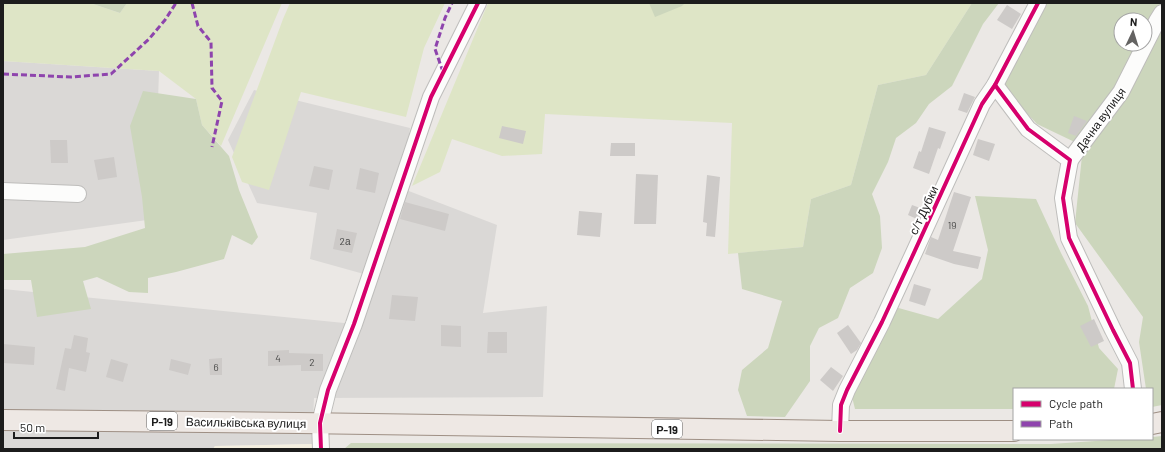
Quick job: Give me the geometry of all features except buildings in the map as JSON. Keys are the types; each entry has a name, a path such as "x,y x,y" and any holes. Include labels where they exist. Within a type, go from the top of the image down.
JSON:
{"main road":[{"name":"Васильківська вулиця","path":"3,420 320,423"},
{"name":"Р-19","path":"320,423 840,431 1013,431"}],"street":[{"path":"321,449 320,423 328,390 354,324 431,97 478,3"},
{"name":"с/т Дубки","path":"840,431 841,405 847,390 902,278 982,104 996,85 1038,3"},
{"name":"Дачна вулиця","path":"1070,160 1122,92 1162,13"},
{"path":"996,85 1028,129 1070,160 1063,198 1069,238 1130,363 1134,388"},
{"path":"3,191 78,194"}],"shaded area":[{"path":"3,61 159,71 154,219 3,240"},
{"path":"254,90 410,128 401,188 497,225 483,313 547,306 543,397 314,398 312,444 215,446 213,449 3,449 3,289 354,324 371,276 310,259 317,213 257,203 228,140"},
{"path":"312,444 312,449 213,449 215,446"}],"green space":[{"path":"3,3 90,3 120,13 127,3 282,3 221,146 202,125 196,99 159,71 3,61"},
{"path":"90,3 127,3 120,13"},
{"path":"290,3 445,3 424,48 406,117 301,92 269,190 242,182 232,157"},
{"path":"488,3 972,3 926,75 878,85 851,185 811,199 803,247 728,254 732,123 545,114 542,154 502,156 452,139 440,172 412,186"},
{"path":"649,3 685,3 682,6 655,17"},
{"path":"972,3 999,3 983,24 952,86 929,104 916,123 896,138 888,162 872,194 880,216 882,248 873,273 850,288 838,318 819,328 810,346 810,381 785,417 747,416 738,390 742,370 768,348 782,301 742,289 738,253 803,247 811,199 851,185 878,85 926,75"},
{"path":"1047,3 1162,3 1162,405 1153,407 1153,388 1146,388 1139,342 1143,317 1075,223 1083,146 1037,124 1000,85"},
{"path":"143,91 196,99 202,125 229,156 239,190 258,237 252,245 232,235 224,259 148,278 148,293 129,292 97,277 83,281 91,309 37,317 31,280 3,280 3,254 85,247 145,228 142,197 130,126"},
{"path":"975,196 1036,199 1088,306 1099,348 1118,369 1114,388 1013,388 1013,409 855,409 851,393 895,307 938,319 982,279 988,250"},
{"path":"1162,436 1162,449 344,449 351,443 1051,444 1110,440 1153,440 1153,437"}],"marked path":[{"path":"3,74 71,77 111,74 149,39 165,20 176,3"},
{"path":"192,3 198,26 211,42 212,88 222,101 212,147"},
{"path":"443,72 435,49 445,18 452,3"}],"cycle path":[{"path":"321,449 320,423 328,390 354,324 431,97 478,3"},
{"path":"840,431 841,405 847,390 882,322 982,104 995,85 1038,3"},
{"path":"995,85 1028,129 1070,160 1063,198 1069,238 1130,363 1133,388"}]}
